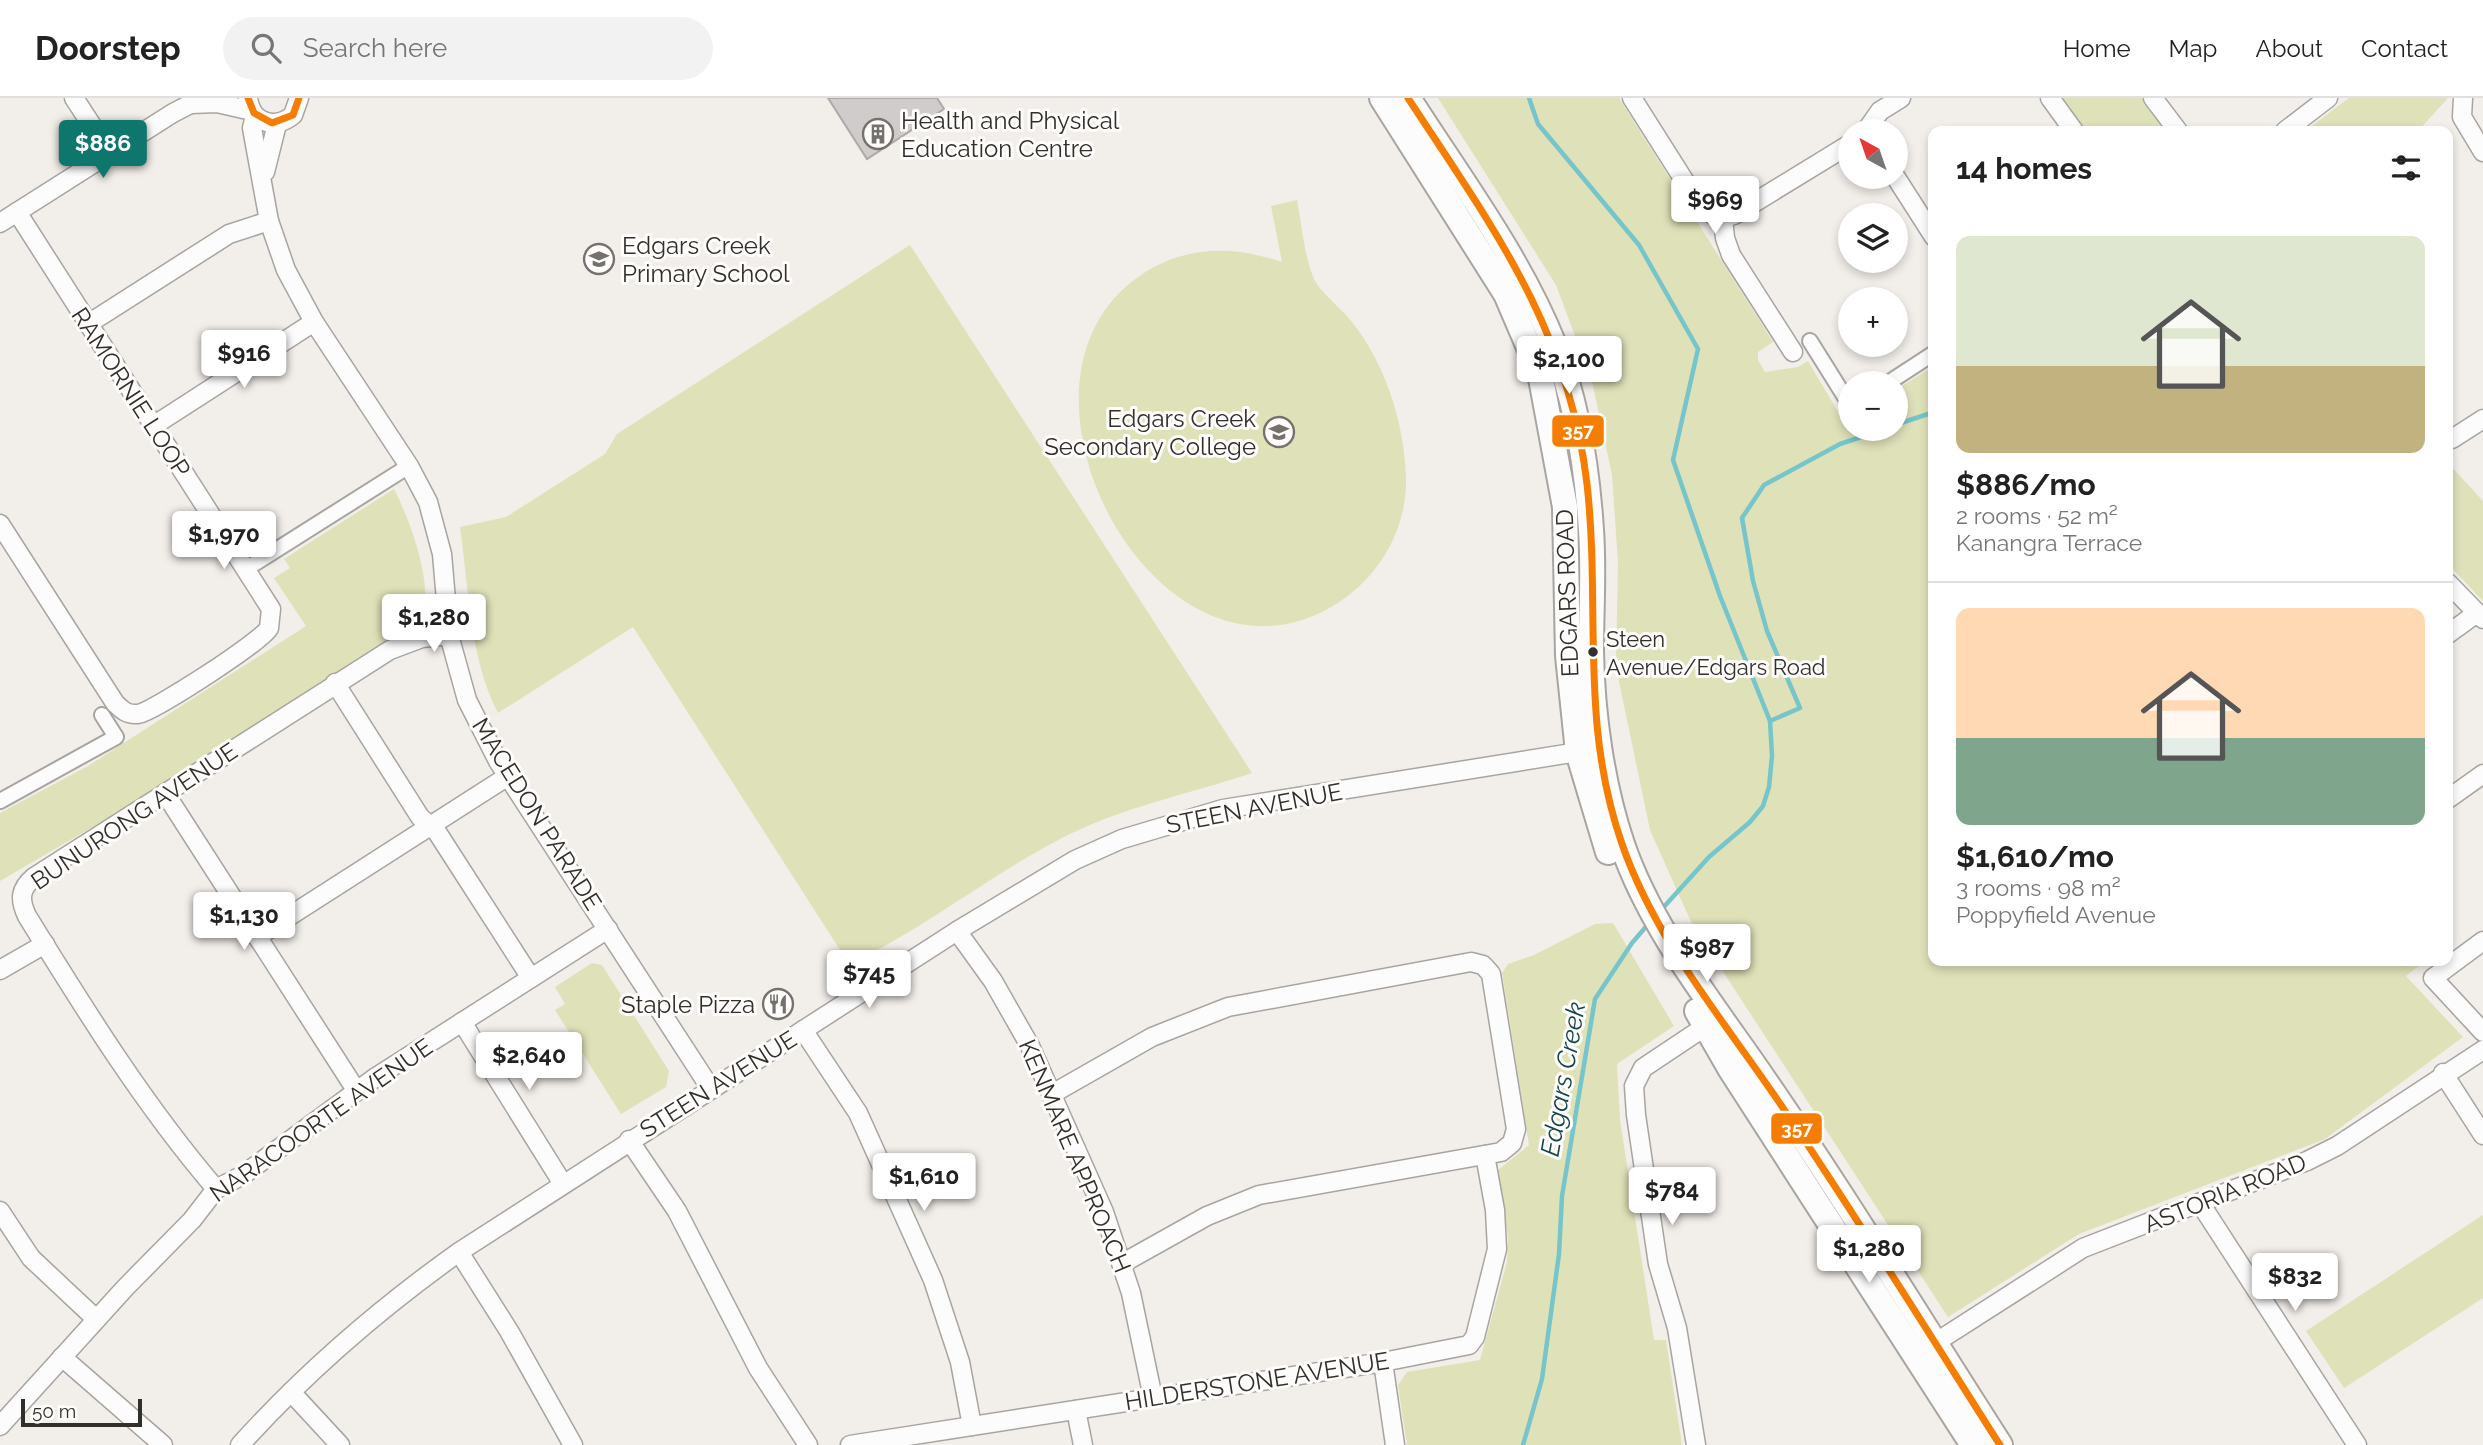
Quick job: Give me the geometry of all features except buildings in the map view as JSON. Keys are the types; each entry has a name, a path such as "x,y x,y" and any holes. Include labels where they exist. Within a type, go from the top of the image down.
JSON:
{"main road":[{"name":"EDGARS ROAD","path":"1382,98 1500,284 1520,323 1540,373 1565,507 1568,550 1566,630 1578,752 1607,850 1630,879 1674,959 1706,1026 1925,1349 2000,1445"},
{"name":"EDGARS ROAD","path":"1408,98 1524,281 1555,347 1569,393 1579,436 1591,530 1591,655 1601,748 1614,820 1630,879"},
{"name":"EDGARS ROAD","path":"1674,959 1925,1349 1973,1445"}],"street":[{"path":"74,98 110,153"},
{"path":"0,223 195,101 252,108 265,122 277,124 293,115 299,98"},
{"path":"1632,98 1696,200 1710,214 1723,218 1734,215 1838,151"},
{"path":"1874,119 1880,111 1901,98"},
{"path":"2050,98 2070,126"},
{"path":"2153,98 2174,126"},
{"path":"2292,126 2328,98"},
{"path":"2463,98 2462,117 2483,152"},
{"name":"MACEDON PARADE","path":"252,108 252,128 264,179 268,221 286,270 314,321 409,466 437,528 449,635 467,700 508,776 711,1089"},
{"name":"MACEDON PARADE","path":"264,179 268,150 277,124"},
{"path":"1903,189 1928,228"},
{"name":"RAMORNIE LOOP","path":"0,524 115,703 129,713 144,712 155,706 265,635 272,621 271,609 17,212"},
{"path":"1723,218 1725,238 1731,255 1793,352"},
{"path":"88,324 229,234 268,221"},
{"path":"153,425 314,321"},
{"path":"1810,341 1838,386"},
{"path":"1907,371 1928,358"},
{"path":"2453,438 2483,419"},
{"path":"246,569 409,466"},
{"path":"2453,588 2480,616 2453,631"},
{"name":"BUNURONG AVENUE","path":"216,1189 157,1117 45,944 21,903 21,893 27,884 335,683 408,641 449,635"},
{"path":"335,683 420,817 437,832 531,978"},
{"path":"0,801 116,737 102,715"},
{"name":"STEEN AVENUE","path":"240,1445 291,1392 362,1326 458,1252 957,931 1075,860 1175,821 1272,800 1578,752"},
{"path":"2453,796 2483,774"},
{"path":"257,937 508,776"},
{"path":"165,793 356,1090"},
{"name":"NARACOORTE AVENUE","path":"0,1426 96,1319 192,1220 216,1189 243,1175 356,1090 608,929"},
{"name":"KENMARE APPROACH","path":"957,931 1015,1017 1052,1094 1123,1263 1153,1398"},
{"path":"2453,963 2483,941"},
{"path":"0,970 45,944"},
{"path":"1052,1094 1152,1037 1228,1007 1317,988 1477,963 1487,968 1493,979 1516,1129 1508,1148 1485,1155 1259,1195 1207,1216 1123,1263"},
{"path":"2449,966 2433,978 2483,1032"},
{"path":"462,1022 563,1184"},
{"path":"1696,1445 1679,1337 1658,1264 1634,1086 1643,1068 1706,1026"},
{"path":"803,1030 858,1113 933,1280 960,1362 972,1426"},
{"name":"ASTORIA ROAD","path":"1925,1349 2083,1248 2307,1161 2337,1146 2443,1073 2483,1050"},
{"path":"2443,1073 2483,1135"},
{"path":"629,1140 683,1222 758,1368 808,1445"},
{"name":"HILDERSTONE AVENUE","path":"850,1445 898,1441 972,1426 1462,1348 1475,1338 1497,1249 1495,1210 1485,1155"},
{"path":"2200,1203 2357,1445"},
{"path":"0,1211 31,1258 96,1319"},
{"path":"458,1252 509,1331 573,1445"},
{"path":"62,1357 163,1445"},
{"path":"1382,1362 1395,1445"},
{"path":"291,1392 340,1445"},
{"path":"1076,1410 1083,1445"}],"green space":[{"path":"1438,98 1619,98 1773,342 1758,352 1758,360 1765,372 1798,367 1808,361 1838,412 1838,441 1908,441 1908,382 1928,370 1928,966 2419,966 2406,976 2463,1037 2325,1139 2079,1234 1948,1317 1692,924 1650,830 1616,667 1618,562 1612,475 1592,381 1556,285"},
{"path":"2060,98 2143,98 2165,126 2079,126"},
{"path":"2349,98 2448,98 2423,126 2312,126"},
{"path":"1297,200 1314,279 1364,339 1384,376 1402,436 1405,498 1395,535 1387,552 1364,582 1333,606 1267,626 1206,613 1152,574 1111,518 1085,452 1079,384 1098,321 1144,273 1177,257 1212,251 1246,253 1282,262 1271,206"},
{"path":"910,245 1252,773 1130,810 1083,828 1033,854 903,935 849,964 633,627 498,713 488,691 476,645 460,527 506,517 605,454 617,434"},
{"path":"2453,468 2483,501 2483,601 2453,569"},
{"path":"394,489 408,520 424,577 426,596 420,628 398,633 120,811 0,881 0,813 88,766 306,626 274,578 290,568 284,559"},
{"path":"1613,923 1674,1026 1617,1064 1620,1120 1654,1340 1666,1340 1682,1445 1407,1445 1398,1385 1407,1372 1480,1360 1507,1262 1508,1237 1497,1171 1529,1145 1502,973 1508,964 1534,955 1595,924"},
{"path":"592,963 602,965 669,1071 666,1087 621,1114 555,1010 565,1004 555,987"},
{"path":"2483,1215 2483,1298 2344,1388 2306,1331"}],"waterway":[{"name":"Edgars Creek","path":"1529,98 1538,124 1639,245 1698,349 1673,460 1720,596 1770,721 1772,756 1769,787 1763,806 1750,822 1709,857 1661,910"},
{"path":"1908,421 1928,414"},
{"path":"1770,721 1800,708 1767,631 1753,581 1742,518 1764,485 1849,441"},
{"name":"Edgars Creek","path":"1523,1445 1542,1379 1559,1254 1562,1196 1595,999 1632,943 1650,922"}],"transit line":[{"name":"357","path":"248,98 254,113 272,123 293,115 299,98"},
{"name":"357","path":"1408,98 1522,280 1563,376 1578,428 1587,484 1600,753 1622,844 1636,880 1653,915 1694,981 1811,1150 2000,1445"}],"place":[{"name":"Health and Physical Education Centre","path":"878,134"},
{"name":"Edgars Creek Primary School","path":"599,259"},
{"name":"Edgars Creek Secondary College","path":"1279,432"},
{"name":"Steen Avenue/Edgars Road","path":"1593,652"},
{"name":"Staple Pizza","path":"778,1004"}]}
